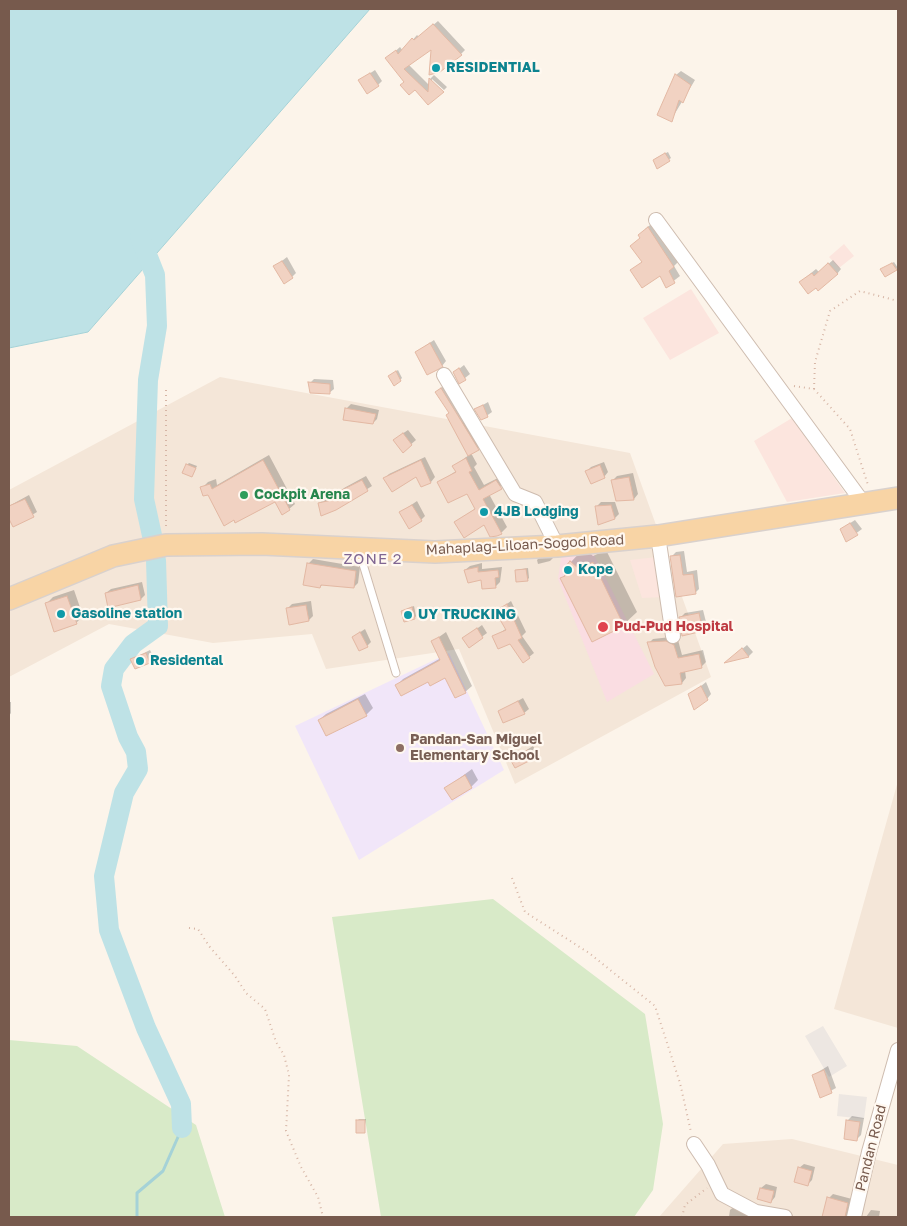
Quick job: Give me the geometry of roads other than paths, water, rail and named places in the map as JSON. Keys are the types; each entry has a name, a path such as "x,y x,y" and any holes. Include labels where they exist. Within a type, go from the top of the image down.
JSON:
{"main road":[{"name":"Mahaplag-Liloan-Sogod Road","path":"9,599 113,556 166,545 262,544 435,552 557,546 658,536 860,498 898,498"}],"street":[{"path":"656,220 774,384 860,498"},
{"path":"444,375 515,494 535,502 557,546"},
{"path":"658,536 673,636"},
{"name":"Pandan Road","path":"854,1217 869,1152 898,1050"},
{"path":"694,1144 722,1194 756,1212 785,1217"}],"lane":[{"path":"358,548 396,673"}],"water":[{"path":"9,9 370,9 88,332 9,348"}],"waterway":[{"path":"140,237 155,275 157,326 148,380 144,499 153,540"},
{"path":"156,560 158,626 133,644 114,669 111,686 128,737 136,752 138,769 124,793 104,876 109,930 146,1028 181,1104 182,1128"},
{"path":"137,1217 137,1193 163,1171 182,1128"}],"place":[{"name":"RESIDENTIAL","path":"436,68"},
{"name":"Cockpit Arena","path":"244,495"},
{"name":"4JB Lodging","path":"484,512"},
{"name":"Kope","path":"568,570"},
{"name":"Gasoline station","path":"61,614"},
{"name":"UY TRUCKING","path":"408,615"},
{"name":"Pud-Pud Hospital","path":"603,627"},
{"name":"Residental","path":"140,661"},
{"name":"Pandan-San Miguel Elementary School","path":"400,748"}],"district":[{"name":"ZONE 2","path":"373,559"}]}
